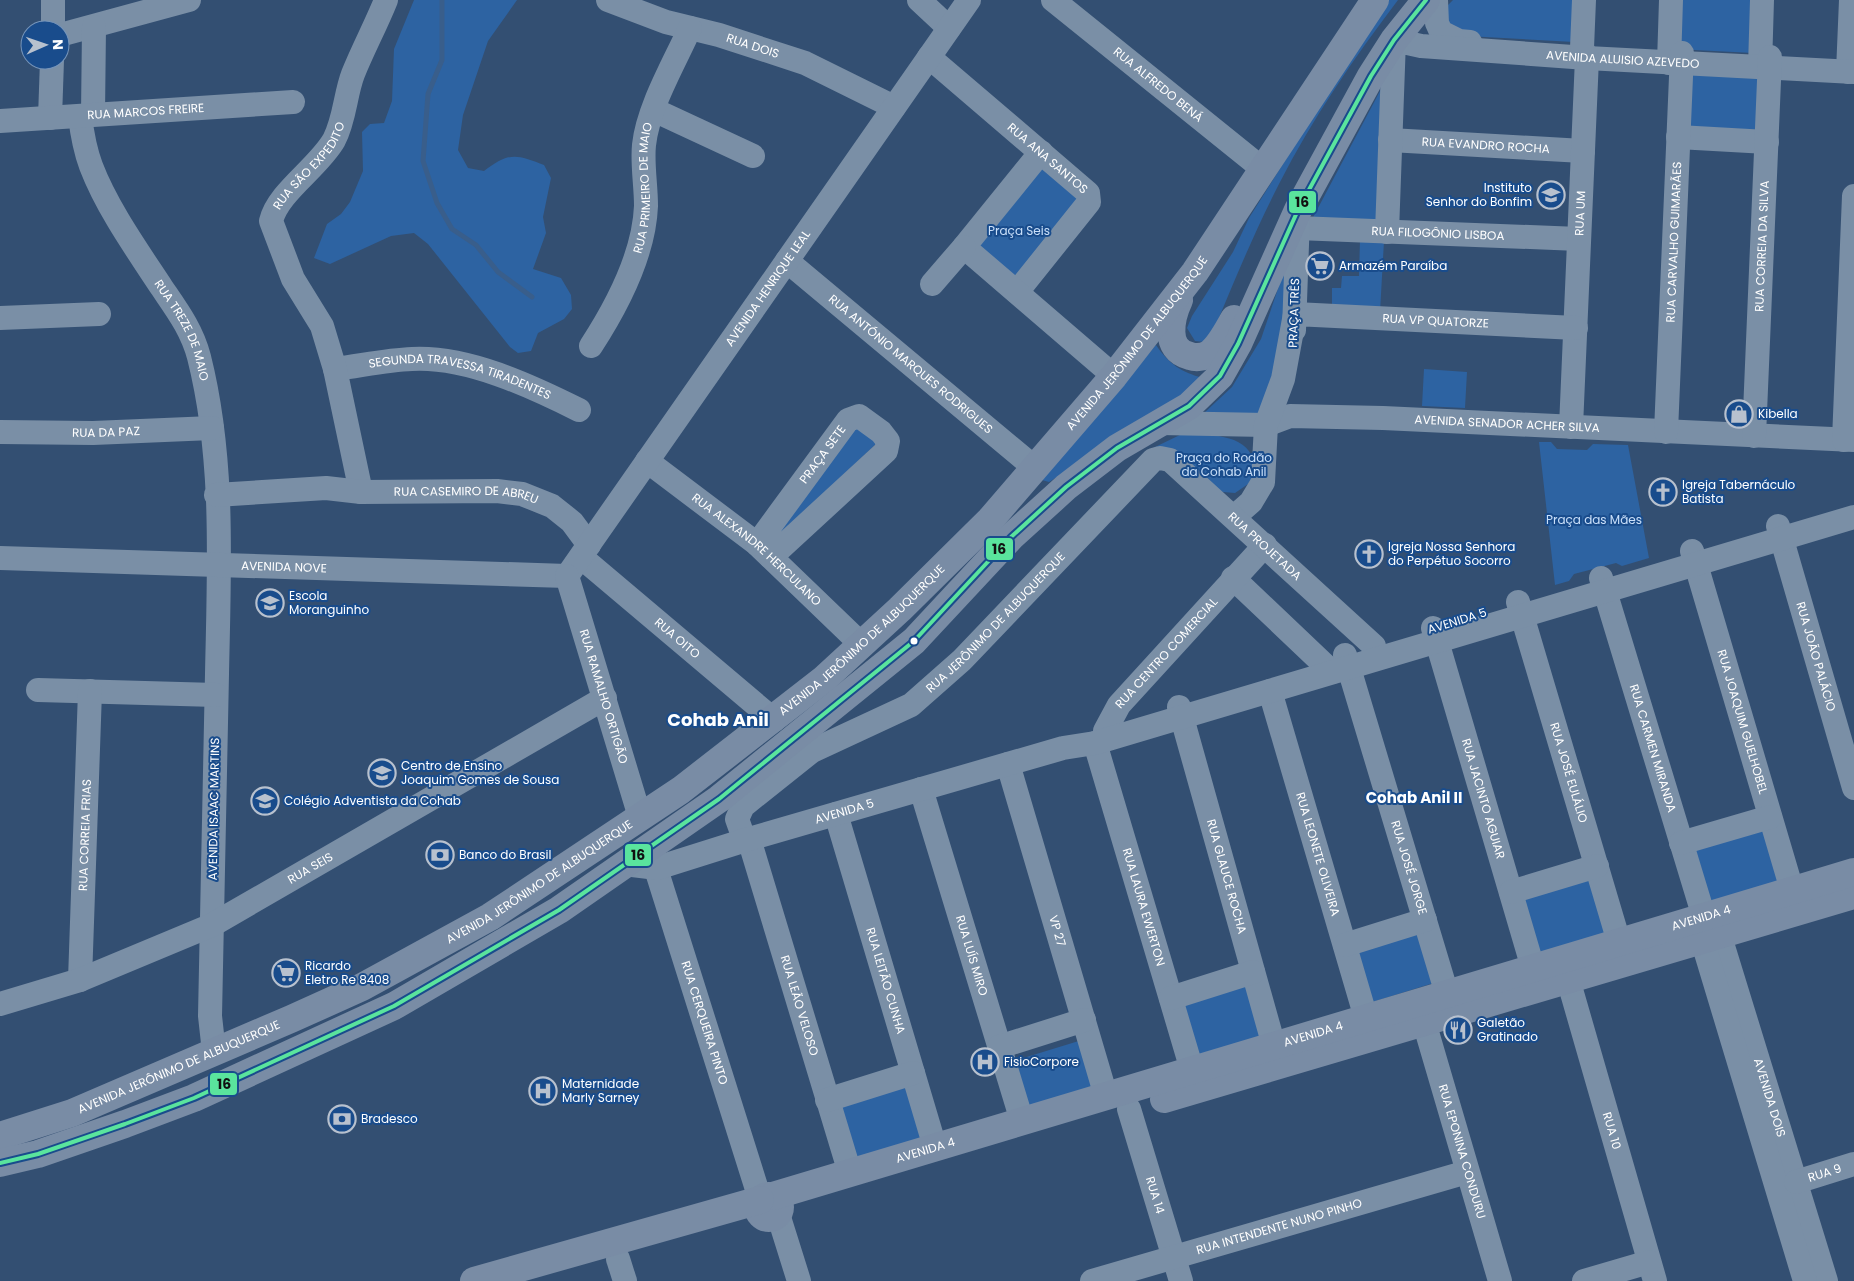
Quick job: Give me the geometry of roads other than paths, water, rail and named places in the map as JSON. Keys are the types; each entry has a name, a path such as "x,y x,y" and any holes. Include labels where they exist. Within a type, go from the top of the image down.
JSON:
{"main road":[{"path":"0,1163 38,1154 194,1098 394,1006 559,910 624,864 653,857 719,799 806,743 914,641 1011,537 1072,482 1117,448 1197,400 1226,368 1297,219 1371,76 1394,40 1426,0"},
{"name":"AVENIDA JERÔNIMO DE ALBUQUERQUE","path":"0,1136 72,1113 214,1052 379,978 490,917 681,790 774,720 824,679 900,610 990,520 1114,376 1195,272 1264,170 1372,2"},
{"path":"1195,272 1175,308 1171,330 1178,349 1185,355 1200,357 1210,353 1222,340 1297,219"},
{"name":"AVENIDA 4","path":"474,1281 769,1208 1328,1040 1366,1018 1447,994 1497,990 1568,979 1792,890 1854,872"},
{"name":"AVENIDA 4","path":"1159,1090 1192,1070 1274,1046 1328,1040 1424,1022 1497,990 1534,968 1619,942 1854,894"},
{"name":"AVENIDA 4","path":"539,1281 622,1270 850,1173 935,1147 980,1144 1022,1121 1118,1103"}],"street":[{"path":"53,0 53,20"},
{"path":"70,32 189,0"},
{"name":"RUA SÃO EXPEDITO","path":"361,492 335,369 322,326 293,279 271,221 273,213 283,198 318,162 334,140 345,111 353,75 386,0"},
{"name":"RUA DOIS","path":"608,0 666,22 719,34 805,64 894,107"},
{"name":"AVENIDA HENRIQUE LEAL","path":"579,559 929,57 935,14 969,0"},
{"name":"RUA ALFREDO BENÁ","path":"1053,0 1264,170"},
{"name":"AVENIDA ALUISIO AZEVEDO","path":"1436,0 1437,23 1441,32 1459,41 1584,53"},
{"name":"RUA UM","path":"1571,427 1583,151 1584,0"},
{"name":"RUA CARVALHO GUIMARÃES","path":"1666,432 1678,137 1671,0"},
{"name":"RUA CORREIA DA SILVA","path":"1754,436 1767,142 1762,0"},
{"path":"1851,0 1851,66"},
{"name":"RUA TREZE DE MAIO","path":"94,26 83,140 92,167 116,213 184,320 199,357 212,428 219,565"},
{"name":"RUA PRIMEIRO DE MAIO","path":"591,346 607,321 642,237 646,206 644,144 654,110 690,28"},
{"path":"1387,232 1394,40"},
{"name":"AVENIDA ALUISIO AZEVEDO","path":"1394,40 1421,46 1851,66"},
{"name":"RUA ANA SANTOS","path":"929,57 1041,152 1088,193 1090,197 1089,202 1017,292"},
{"path":"50,118 52,70"},
{"name":"RUA MARCOS FREIRE","path":"0,121 293,102"},
{"path":"654,110 753,156"},
{"path":"1678,137 1767,142"},
{"name":"RUA EVANDRO ROCHA","path":"1390,140 1583,151"},
{"path":"932,284 1041,152"},
{"path":"1849,440 1854,196"},
{"name":"RUA FILOGÔNIO LISBOA","path":"1297,219 1387,232 1579,239"},
{"name":"PRAÇA TRÊS","path":"1290,416 1297,219"},
{"path":"964,247 1114,376"},
{"name":"RUA ANTÓNIO MARQUES RODRIGUES","path":"787,260 1036,468"},
{"path":"0,318 99,314"},
{"path":"1234,517 1252,502 1263,482 1266,425 1283,379 1295,314"},
{"name":"RUA VP QUATORZE","path":"1295,314 1576,328"},
{"name":"SEGUNDA TRAVESSA TIRADENTES","path":"335,369 412,358 460,363 552,396 579,410"},
{"name":"PRAÇA SETE","path":"859,416 881,432 888,441 886,451 764,550 848,420 859,416"},
{"name":"AVENIDA SENADOR ACHER SILVA","path":"1160,423 1266,425 1290,416 1849,440"},
{"name":"RUA DA PAZ","path":"0,432 93,433 212,428"},
{"name":"RUA PROJETADA","path":"1153,460 1160,458 1170,460 1374,646"},
{"name":"RUA JERÔNIMO DE ALBUQUERQUE","path":"749,839 742,833 737,819 742,806 806,743 911,705 962,660 1153,460"},
{"name":"RUA ALEXANDRE HERCULANO","path":"648,461 764,550 861,644"},
{"name":"RUA CASEMIRO DE ABREU","path":"216,495 326,488 361,492 497,491 522,494 552,506 572,522 579,559"},
{"name":"AVENIDA 5","path":"653,857 749,839 1063,748 1435,634 1780,532 1854,503"},
{"name":"AVENIDA 5","path":"1780,532 1854,517"},
{"name":"RUA JOÃO PALÁCIO","path":"1780,532 1854,788"},
{"name":"RUA CENTRO COMERCIAL","path":"1100,737 1119,705 1265,545"},
{"name":"AVENIDA NOVE","path":"0,558 219,565 579,559"},
{"name":"RUA JOAQUIM GUELHOBEL","path":"1694,558 1792,890"},
{"name":"RUA RAMALHO ORTIGÃO","path":"579,559 604,698 640,817"},
{"name":"RUA OITO","path":"579,559 774,720"},
{"name":"AVENIDA ISAAC MARTINS","path":"214,1052 210,1016 219,565"},
{"path":"1233,578 1337,664"},
{"name":"RUA CARMEN MIRANDA","path":"1603,584 1707,925"},
{"name":"RUA JOSÉ EULÁLIO","path":"1520,609 1619,942"},
{"name":"AVENIDA 5","path":"1180,712 1270,691 1337,664 1374,646 1435,634"},
{"name":"RUA JACINTO AGUIAR","path":"1435,634 1534,968"},
{"name":"RUA JOSÉ JORGE","path":"1337,664 1425,920 1447,994"},
{"path":"38,690 216,695"},
{"name":"RUA LEONETE OLIVEIRA","path":"1270,691 1366,1018"},
{"name":"RUA CORREIA FRIAS","path":"80,980 90,692"},
{"name":"RUA SEIS","path":"0,1004 80,980 212,925 604,698"},
{"name":"RUA GLAUCE ROCHA","path":"1180,712 1274,1046"},
{"name":"RUA LAURA EWERTON","path":"1100,737 1192,1070"},
{"name":"VP 27","path":"1008,764 1084,1020 1118,1103"},
{"name":"RUA LUÍS MIRO","path":"921,789 1022,1121"},
{"name":"RUA LEITÃO CUNHA","path":"836,814 935,1147"},
{"path":"1681,843 1770,817"},
{"name":"RUA LEÃO VELOSO","path":"749,839 850,1173"},
{"name":"RUA CERQUEIRA PINTO","path":"653,857 769,1208"},
{"path":"1511,892 1597,866"},
{"path":"1345,945 1425,920"},
{"name":"AVENIDA DOIS","path":"1707,925 1796,1182 1826,1281"},
{"name":"AVENIDA DOIS","path":"1707,925 1805,1281"},
{"path":"1171,998 1254,972"},
{"name":"RUA 10","path":"1568,979 1652,1271"},
{"path":"999,1047 1084,1020"},
{"name":"RUA EPONINA CONDURU","path":"1424,1022 1500,1281"},
{"path":"827,1100 913,1072"},
{"name":"RUA 14","path":"1118,1103 1174,1258 1180,1281"},
{"name":"RUA 9","path":"1796,1182 1854,1164"},
{"name":"RUA INTENDENTE NUNO PINHO","path":"1092,1281 1468,1172"},
{"path":"769,1208 784,1281"},
{"path":"769,1208 799,1281"},
{"path":"1584,1281 1652,1271"}],"waterway":[{"path":"442,0 442,60 428,94 423,161 437,203 452,229 476,245 498,272 532,297"}],"place":[{"name":"Instituto Senhor do Bonfim","path":"1551,195"},
{"name":"Armazém Paraíba","path":"1320,266"},
{"name":"Kibella","path":"1739,414"},
{"name":"Igreja Tabernáculo Batista","path":"1663,492"},
{"name":"Igreja Nossa Senhora do Perpétuo Socorro","path":"1369,554"},
{"name":"Escola Moranguinho","path":"270,603"},
{"name":"Centro de Ensino Joaquim Gomes de Sousa","path":"382,773"},
{"name":"Colégio Adventista da Cohab","path":"265,801"},
{"name":"Banco do Brasil","path":"440,855"},
{"name":"Ricardo Eletro Re 8408","path":"286,973"},
{"name":"Galetão Gratinado","path":"1458,1030"},
{"name":"FisioCorpore","path":"985,1062"},
{"name":"Maternidade Marly Sarney","path":"543,1091"},
{"name":"Bradesco","path":"342,1119"}],"district":[{"name":"Cohab Anil","path":"718,720"},
{"name":"Cohab Anil II","path":"1414,798"}],"park label":[{"name":"Praça Seis","path":"1019,231"},
{"name":"Praça do Rodão da Cohab Anil","path":"1224,465"},
{"name":"Praça das Mães","path":"1594,520"}]}
